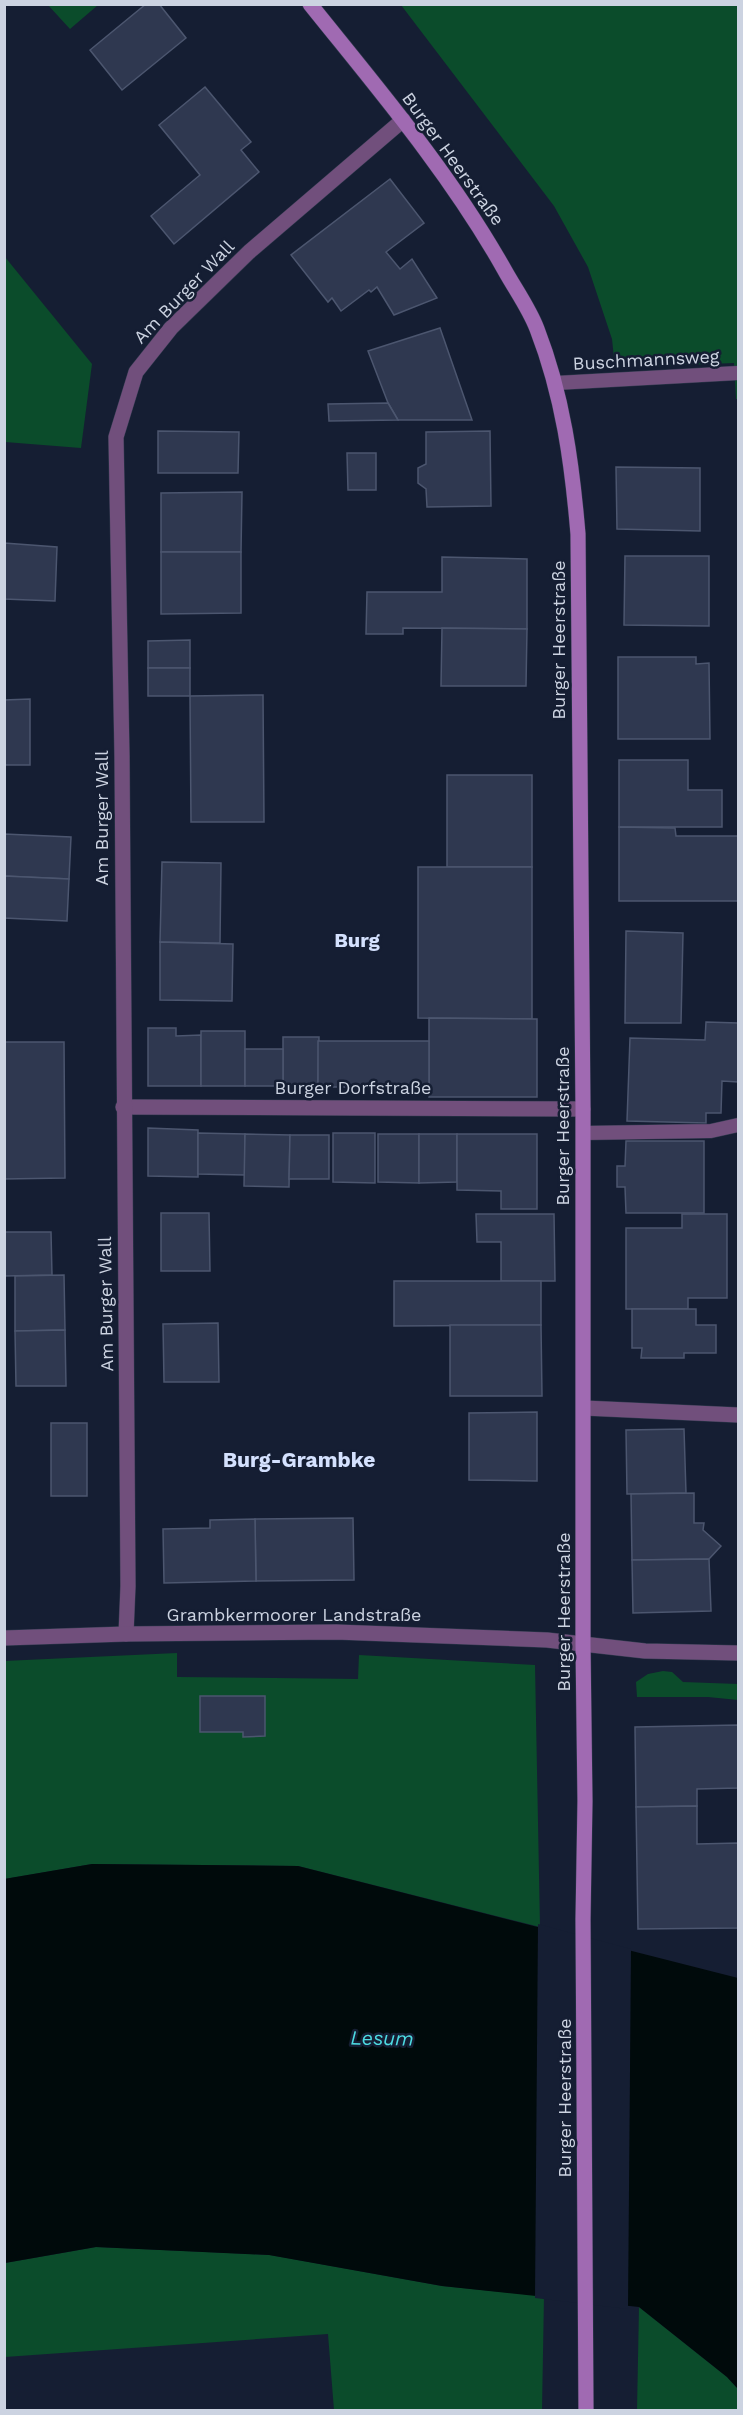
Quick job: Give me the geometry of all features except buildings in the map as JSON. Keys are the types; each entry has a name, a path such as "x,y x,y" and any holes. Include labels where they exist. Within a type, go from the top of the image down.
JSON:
{"main road":[{"name":"Burger Heerstraße","path":"310,4 403,120 460,197 497,256 537,327 556,382 571,457 578,534 583,1109 585,1801 583,1918 586,2410"}],"street":[{"name":"Am Burger Wall","path":"126,1634 128,1586 122,756 116,438 136,372 171,328 249,252 403,120"},
{"name":"Burger Dorfstraße","path":"123,1107 583,1109"},
{"path":"584,1408 738,1415"},
{"name":"Grambkermoorer Landstraße","path":"4,1638 336,1632 547,1640 645,1651 738,1653"}],"lane":[{"name":"Buschmannsweg","path":"556,382 738,373"},
{"path":"583,1133 711,1131 738,1125"}],"green space":[{"path":"48,5 98,5 70,29"},
{"path":"401,5 738,5 738,399 736,399 734,363 615,368 612,339 588,267 554,206"},
{"path":"5,257 92,364 81,448 5,442"},
{"path":"177,1653 177,1677 358,1679 359,1655 535,1665 540,1927 298,1866 92,1864 5,1879 4,1661"},
{"path":"672,1672 683,1682 738,1684 738,1700 708,1697 637,1697 636,1682 648,1674"},
{"path":"96,2247 270,2255 442,2286 544,2296 542,2410 334,2410 328,2334 5,2357 5,2263"},
{"path":"639,2307 727,2377 738,2389 738,2410 637,2410"}],"water":[{"name":"Lesum","path":"92,1864 298,1866 738,1978 738,2389 727,2377 639,2307 442,2286 269,2255 96,2247 5,2263 4,1879"}],"pier":[{"path":"538,1924 631,1949 628,2309 535,2298"}],"district":[{"name":"Burg","path":"357,940"},
{"name":"Burg-Grambke","path":"299,1460"}]}
